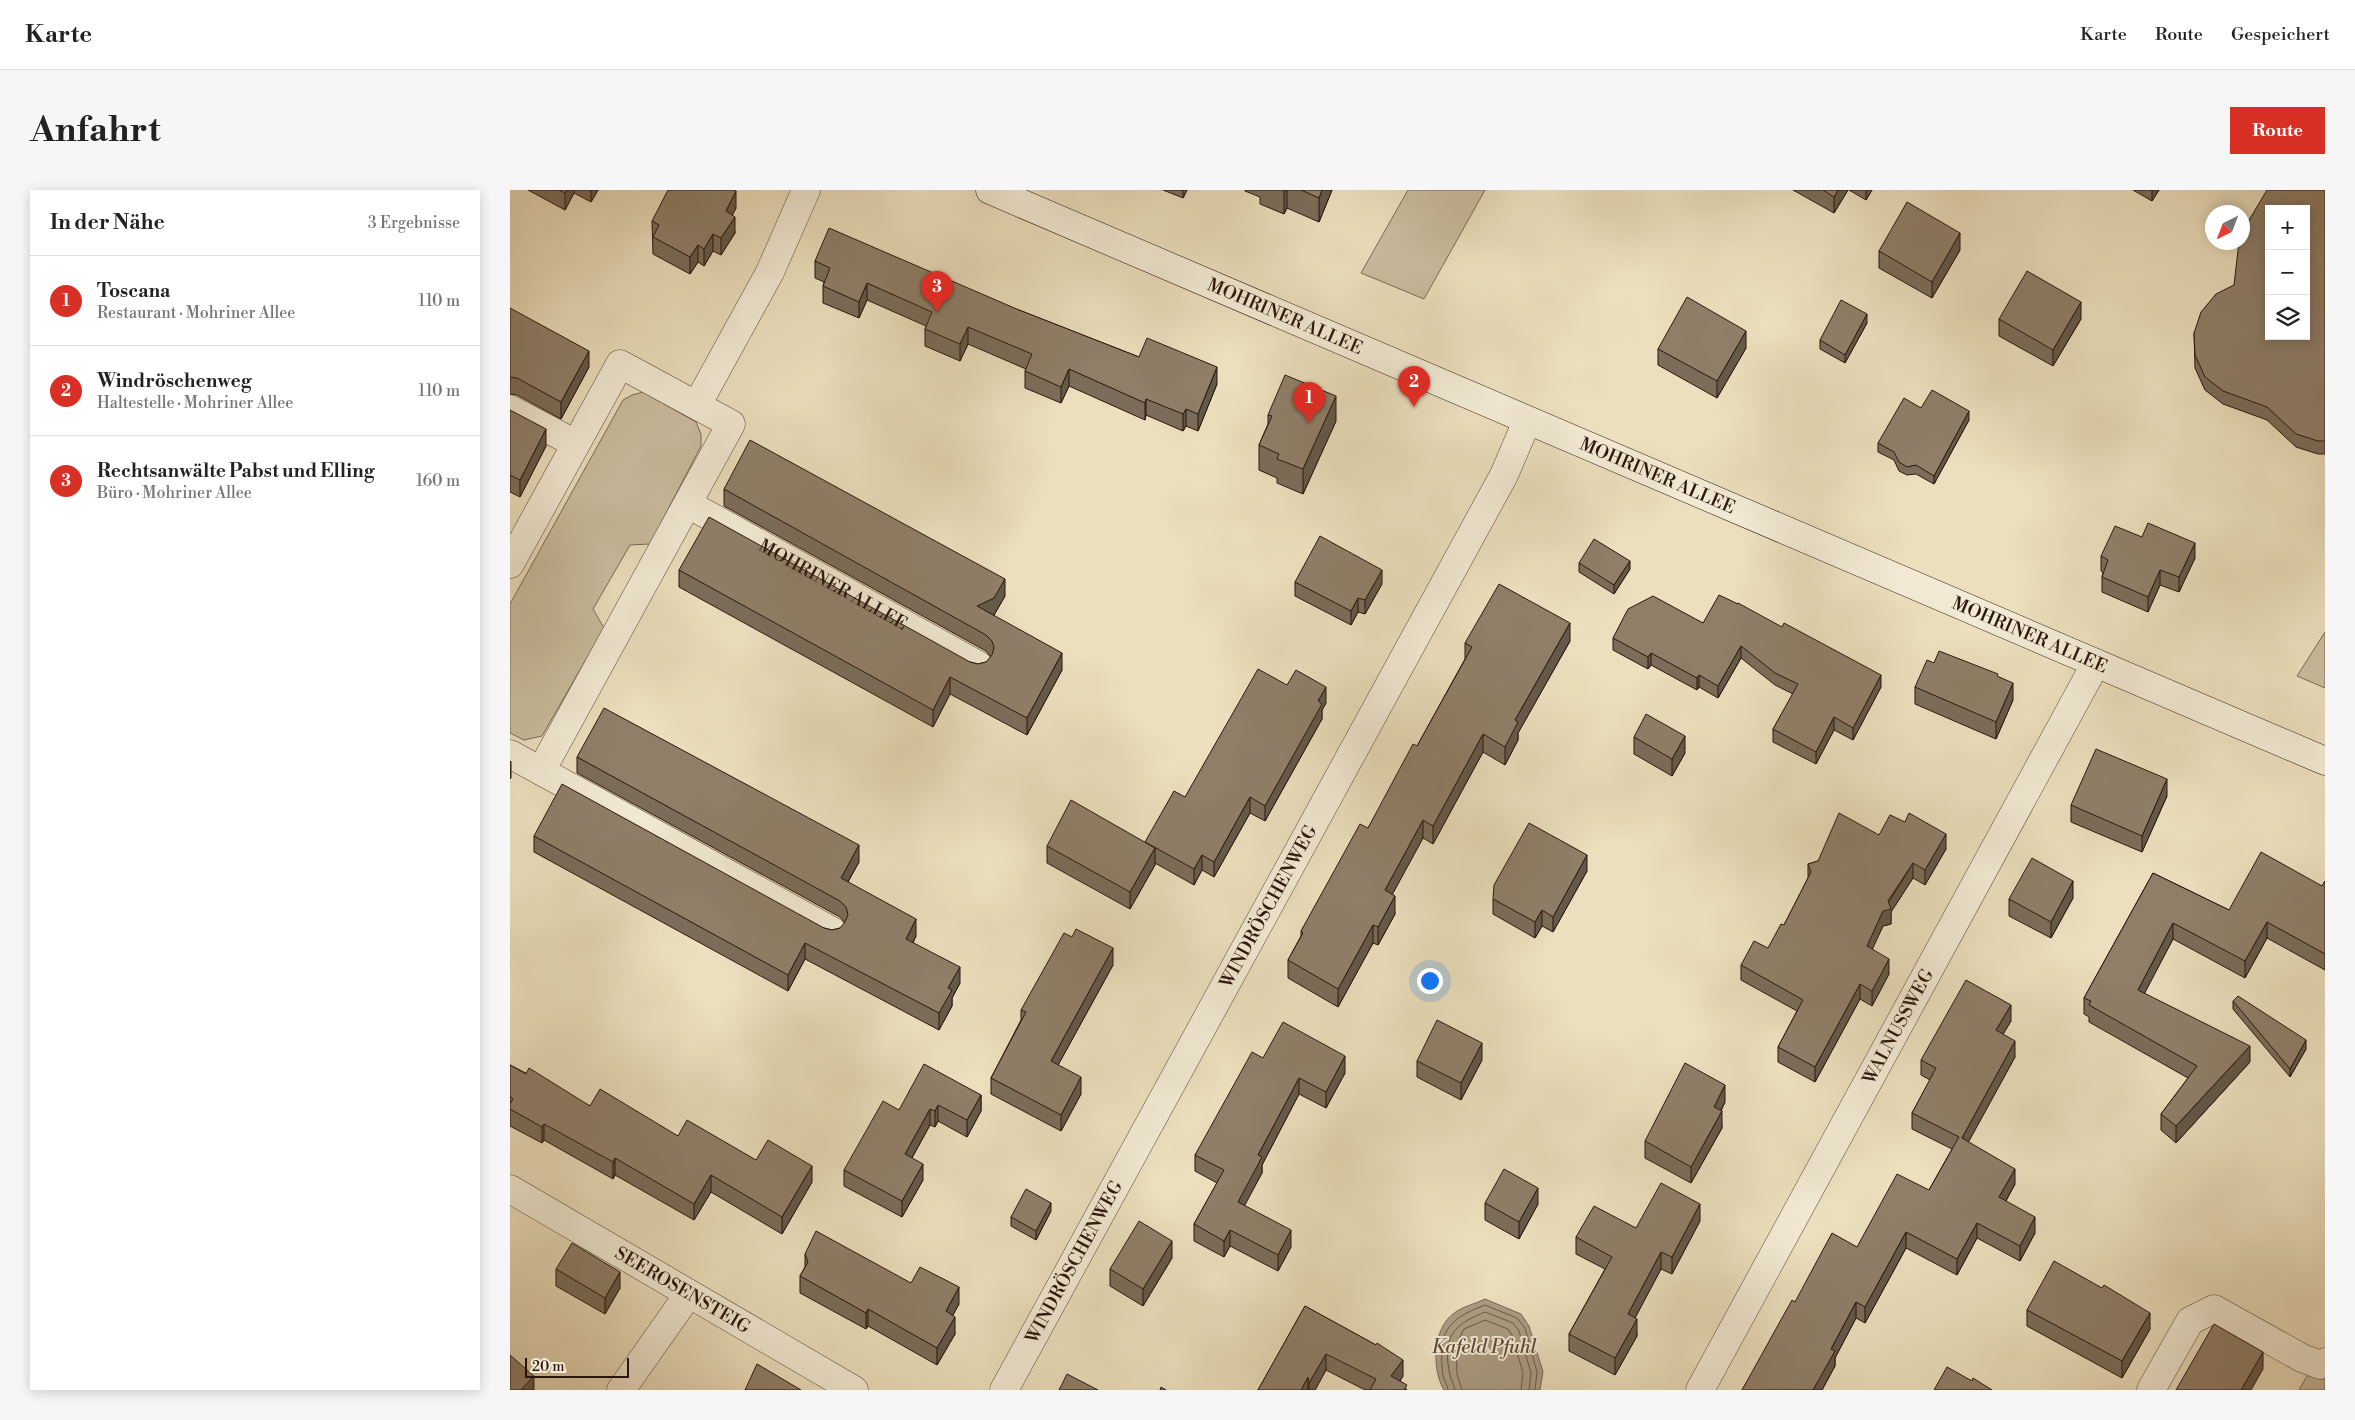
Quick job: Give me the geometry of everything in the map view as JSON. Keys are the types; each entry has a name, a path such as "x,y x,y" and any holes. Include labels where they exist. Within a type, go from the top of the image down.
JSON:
{"street":[{"path":"697,405 770,272 806,190"},
{"name":"MOHRINER ALLEE","path":"990,190 2325,761"},
{"path":"510,564 620,364 731,424 541,771"},
{"path":"510,409 576,444"},
{"name":"WINDRÖSCHENWEG","path":"1004,1390 1504,475 1527,421"},
{"name":"MOHRINER ALLEE","path":"688,504 978,666"},
{"name":"WALNUSSWEG","path":"1700,1390 2096,663"},
{"path":"510,754 832,931"},
{"name":"SEEROSENSTEIG","path":"510,1189 688,1295 854,1390"},
{"path":"621,1390 688,1295"},
{"path":"2151,1390 2190,1321 2214,1309 2302,1358 2320,1365 2325,1362"}],"shaded area":[{"path":"1408,190 1485,190 1424,299 1361,273"},
{"path":"643,392 696,422 701,434 701,446 650,544 630,545 593,609 604,628 542,736 524,740 510,733 510,604 623,400"},
{"path":"2325,632 2325,688 2297,676"},
{"path":"2325,1372 2325,1390 2299,1390 2307,1376"}],"water":[{"name":"Kafeld Pfuhl","path":"1485,1299 1521,1314 1529,1326 1543,1372 1540,1390 1444,1390 1437,1372 1436,1361 1436,1350 1441,1330 1453,1314 1464,1307"}],"building":[{"path":"668,190 734,190 736,191 726,211 735,217 721,238 713,234 704,249 698,245 690,257 653,237 659,225 652,221"},
{"path":"1301,190 1322,190 1319,198"},
{"path":"1823,190 1838,190 1834,197"},
{"path":"2267,190 2325,190 2325,441 2318,441 2296,434 2267,407 2223,391 2205,377 2195,355 2194,333 2201,312 2216,294 2234,285 2238,250 2250,250 2250,219"},
{"path":"1907,202 1960,233 1932,282 1879,251"},
{"path":"829,228 1019,310 1139,357 1147,338 1217,367 1198,414 1186,409 1183,414 1146,399 1145,403 1069,369 1061,387 1025,371 1032,354 968,327 960,344 925,329 932,312 867,283 859,302 823,286 830,268 815,261"},
{"path":"2027,271 2081,302 2053,350 1999,319"},
{"path":"1687,297 1746,331 1717,381 1658,349"},
{"path":"1841,300 1867,314 1845,355 1820,340"},
{"path":"510,308 589,351 561,402 517,378 510,377"},
{"path":"1285,375 1336,396 1303,469 1277,459 1279,454 1259,445 1272,416 1268,415"},
{"path":"1932,390 1969,411 1934,476 1916,465 1907,467 1899,462 1894,452 1878,443 1904,398 1921,408"},
{"path":"510,410 546,429 520,480 510,475"},
{"path":"750,440 1005,579 994,598 977,606 1062,653 1027,718 950,677 933,710 679,570 709,517 970,662 978,664 986,662 992,655 994,647 992,641 986,635 724,489"},
{"path":"2148,523 2195,543 2179,577 2160,570 2148,597 2102,577 2108,560 2101,556 2115,526 2142,537"},
{"path":"1320,536 1382,570 1365,600 1358,598 1351,611 1295,582"},
{"path":"1594,539 1630,561 1614,585 1579,563"},
{"path":"1499,584 1570,623 1515,720 1518,722 1505,747 1483,734 1433,826 1423,820 1385,890 1395,896 1378,927 1373,925 1338,989 1288,960 1303,933 1301,931 1360,824 1368,828 1413,744 1417,746 1472,647 1465,643"},
{"path":"1719,595 1782,627 1784,623 1881,675 1853,728 1834,717 1816,752 1773,729 1798,684 1775,673 1741,646 1718,686 1699,675 1697,678 1651,653 1648,657 1613,638 1628,609 1653,596 1703,623"},
{"path":"1939,651 1998,674 1997,676 2013,683 1996,722 1915,687 1927,660 1934,663"},
{"path":"1258,669 1287,685 1296,670 1326,687 1318,701 1322,704 1265,806 1250,797 1214,862 1202,855 1194,869 1145,842 1174,791 1185,797"},
{"path":"604,708 859,845 841,878 916,919 906,939 960,967 948,988 952,990 939,1013 805,943 788,975 534,836 562,784 824,928 832,930 840,928 845,922 848,915 846,907 840,901 577,757"},
{"path":"1646,714 1685,736 1672,759 1634,737"},
{"path":"2096,749 2167,779 2142,836 2071,805"},
{"path":"1071,800 1155,848 1130,892 1047,846"},
{"path":"1839,813 1879,835 1890,815 1905,822 1909,813 1946,834 1925,870 1913,863 1888,901 1891,909 1883,911 1867,946 1889,959 1872,991 1860,984 1815,1067 1778,1047 1803,1000 1741,965 1754,941 1768,948 1781,924 1784,925 1811,872 1808,864 1818,861"},
{"path":"1529,823 1587,855 1553,917 1542,910 1535,922 1493,899 1494,885"},
{"path":"2261,852 2322,886 2325,881 2325,954 2267,922 2245,961 2173,923 2138,990 2250,1046 2176,1126 2161,1114 2197,1066 2089,1005 2091,1001 2084,998 2153,873 2229,910"},
{"path":"2032,858 2073,881 2051,922 2009,899"},
{"path":"1076,929 1113,948 1051,1061 1081,1077 1061,1115 991,1078 1026,1012 1021,1010 1064,933 1072,937"},
{"path":"1966,980 2011,1005 1996,1030 2015,1041 1962,1138 2015,1169 1999,1197 2035,1217 2020,1246 1977,1223 1957,1259 1906,1232 1865,1307 1856,1302 1831,1349 1835,1351 1813,1390 1742,1390 1792,1300 1795,1302 1832,1233 1857,1247 1897,1174 1929,1190 1959,1137 1912,1113 1936,1068 1921,1060"},
{"path":"2238,996 2306,1040 2290,1069 2233,1001"},
{"path":"1437,1020 1482,1043 1461,1083 1417,1061"},
{"path":"1283,1022 1345,1056 1326,1092 1299,1078 1258,1155 1262,1157 1238,1202 1291,1230 1278,1255 1230,1230 1224,1241 1194,1224 1224,1170 1195,1155 1252,1052 1263,1058"},
{"path":"1685,1063 1725,1085 1714,1107 1722,1111 1691,1167 1645,1141"},
{"path":"924,1064 981,1095 967,1120 938,1105 935,1111 930,1109 905,1154 923,1164 902,1201 844,1170 883,1101 899,1110"},
{"path":"510,1065 526,1074 529,1068 590,1106 600,1089 678,1136 687,1120 756,1160 768,1140 812,1166 782,1217 711,1175 694,1204 615,1158 613,1162 544,1124 542,1127 510,1109 513,1099 510,1096"},
{"path":"1504,1169 1538,1188 1519,1222 1485,1203"},
{"path":"1661,1183 1700,1204 1672,1257 1661,1252 1628,1314 1637,1319 1615,1358 1569,1334 1612,1257 1576,1237 1594,1206 1636,1228"},
{"path":"1026,1189 1051,1203 1036,1231 1011,1217"},
{"path":"1139,1221 1172,1241 1143,1289 1110,1269"},
{"path":"816,1231 911,1283 920,1267 959,1287 946,1311 955,1317 937,1348 868,1309 866,1313 800,1276 808,1262 805,1254"},
{"path":"572,1243 620,1272 605,1298 556,1269"},
{"path":"2054,1261 2102,1288 2104,1285 2150,1313 2122,1361 2027,1310"},
{"path":"1305,1306 1376,1345 1377,1343 1403,1360 1391,1376 1407,1385 1404,1390 1370,1390 1376,1379 1326,1354 1309,1383 1308,1377 1301,1390 1258,1390"},
{"path":"2214,1324 2263,1352 2241,1390 2176,1390"},
{"path":"510,1355 534,1376 521,1390 510,1390"},
{"path":"757,1364 801,1390 745,1390"},
{"path":"1947,1367 1972,1381 1973,1378 1992,1390 1934,1390"},
{"path":"1067,1374 1098,1390 1059,1390"}],"place":[{"name":"Rechtsanwälte Pabst und Elling","path":"937,312"},
{"name":"Windröschenweg","path":"1414,407"},
{"name":"Toscana","path":"1309,423"}]}
